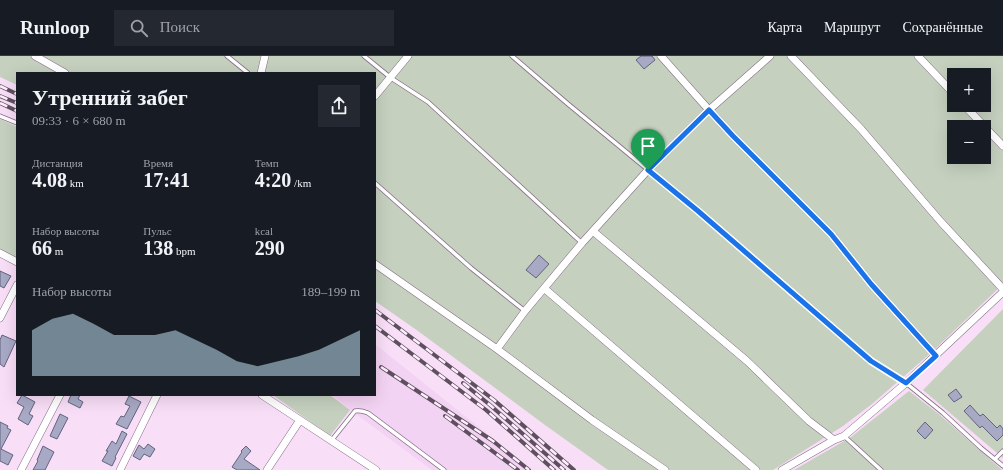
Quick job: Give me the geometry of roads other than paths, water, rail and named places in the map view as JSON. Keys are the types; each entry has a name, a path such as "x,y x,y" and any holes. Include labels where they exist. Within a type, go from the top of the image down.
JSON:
{"street":[{"path":"35,56 63,72"},
{"path":"261,72 265,56"},
{"path":"376,95 408,56"},
{"path":"660,56 739,142 831,234 871,284 936,356"},
{"path":"497,349 544,288 648,170 709,110 770,56"},
{"path":"791,56 861,129 941,222 1003,289"},
{"path":"918,56 947,87"},
{"path":"971,112 1003,146"},
{"path":"594,232 747,361 809,421 834,440"},
{"path":"0,253 16,261"},
{"path":"376,265 497,349 592,420 664,470"},
{"path":"0,318 16,287"},
{"path":"544,288 756,470"},
{"path":"782,470 834,440 844,436 936,356 1003,292"},
{"path":"21,470 59,396"},
{"path":"120,470 157,396"},
{"path":"264,396 376,470"},
{"path":"267,470 300,420"}],"lane":[{"path":"227,56 247,72"},
{"path":"364,56 391,78 428,102 582,244"},
{"path":"512,56 698,211 871,361 906,383 943,413 1003,466"},
{"path":"0,116 16,123"},
{"path":"376,184 471,268 525,312"},
{"path":"331,441 355,411 363,411 368,413 444,470"},
{"path":"844,436 881,470"},
{"path":"995,459 1003,452"}],"railway":[{"path":"0,86 16,94"},
{"path":"0,96 16,103"},
{"path":"0,103 16,111"},
{"path":"376,311 494,400 574,470"},
{"path":"376,327 486,410 554,470"},
{"path":"381,367 493,441 529,470"},
{"path":"463,383 564,470"},
{"path":"445,416 518,470"}]}
